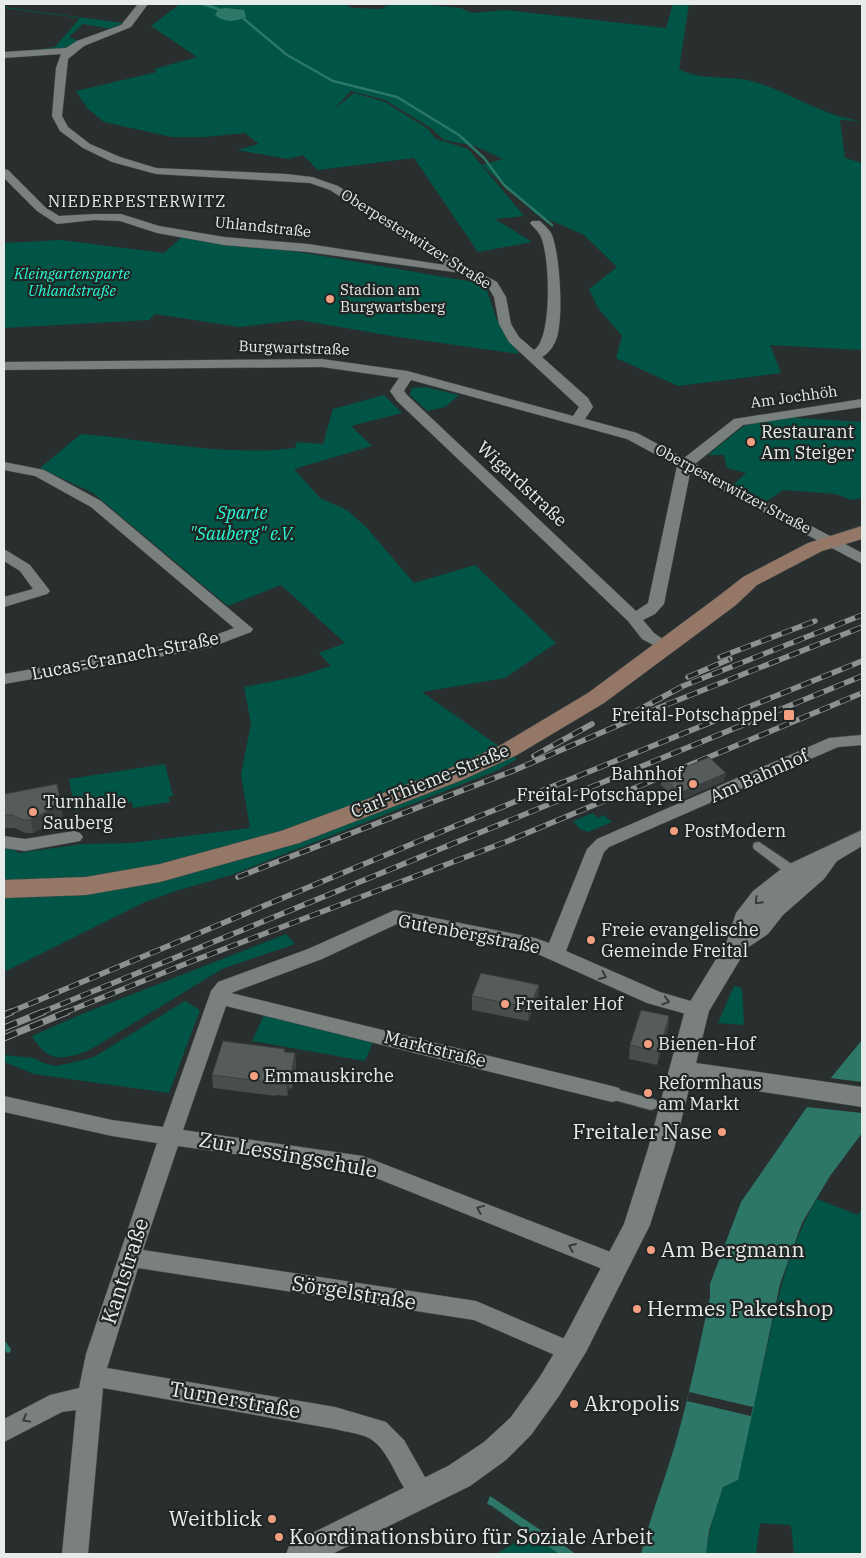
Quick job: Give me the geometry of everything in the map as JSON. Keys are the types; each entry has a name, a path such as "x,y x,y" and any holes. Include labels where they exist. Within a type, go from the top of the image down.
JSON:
{"main road":[{"name":"Carl-Thieme-Straße","path":"4,889 58,888 112,883 219,858 290,836 454,775 509,750 596,698 750,582 787,560 830,541 862,532"}],"street":[{"path":"4,55 69,51 125,26 143,4"},
{"name":"Oberpesterwitzer Straße","path":"69,51 60,67 56,116 61,128 69,136 112,159 156,171 312,180 334,188 436,255 496,288 509,332 520,346 534,356 583,401 586,407 578,420 632,436 862,559"},
{"name":"Uhlandstraße","path":"4,172 41,208 57,220 94,217 120,218 157,228 224,241 308,248 467,271"},
{"path":"534,356 543,353 548,348 554,327 549,245 546,234 536,223"},
{"name":"Burgwartstraße","path":"4,366 322,363 407,375 578,420"},
{"name":"Wigardstraße","path":"407,375 397,391 402,398 634,618 648,636 671,642"},
{"name":"Am Jochhöh","path":"684,465 739,422 862,403"},
{"path":"634,618 649,611 656,604 684,465"},
{"name":"Lucas-Cranach-Straße","path":"4,466 40,474 96,504 245,629 209,644 4,679"},
{"path":"4,554 25,568 42,591 4,602"},
{"name":"Am Bahnhof","path":"555,953 596,849 603,844 835,742 862,740"},
{"path":"4,842 25,845 74,837"},
{"path":"301,1554 418,1487 458,1476 506,1442 535,1408 571,1352 618,1265 642,1213 661,1149 697,1010 739,942 760,928 775,909 816,874 828,856 862,837"},
{"path":"759,846 788,868"},
{"name":"Gutenbergstraße","path":"219,997 221,991 230,985 315,954 395,917 535,945 654,998 697,1010"},
{"name":"Marktstraße","path":"219,997 477,1058 651,1104"},
{"name":"Kantstraße","path":"75,1554 91,1386 129,1257 219,997"},
{"path":"681,1070 718,1078 862,1097"},
{"name":"Zur Lessingschule","path":"4,1104 112,1128 363,1164 618,1265"},
{"name":"Sörgelstraße","path":"129,1257 476,1311 571,1352"},
{"name":"Turnerstraße","path":"4,1430 47,1406 77,1397 91,1386 334,1418 377,1430 395,1448 418,1487"}],"green space":[{"path":"180,4 343,4 353,8 381,9 390,4 417,4 461,8 472,13 505,10 666,28 673,4 689,4 679,69 696,75 751,81 765,85 832,114 862,121 840,120 845,158 862,163 862,350 770,345 781,373 678,386 616,358 622,336 598,308 589,289 617,267 584,235 536,214 482,165 503,159 475,146 444,140 431,128 385,100 351,91 333,110 354,93 385,102 428,129 436,139 468,149 524,216 495,219 532,242 478,252 414,158 318,170 303,155 288,159 237,150 259,144 245,133 205,137 172,137 104,122 87,108 76,91 157,72 154,69 197,57 151,26"},
{"path":"4,8 123,23 112,29 83,24 69,37 82,42 64,48 4,54 55,47 80,18"},
{"name":"Stadion am Burgwartsberg","path":"182,237 305,253 485,284 496,318 519,354 392,336 299,320 239,327 155,314 149,320 4,328 4,243 61,240 164,253"},
{"path":"425,387 459,395 445,407 427,411 410,395 412,388"},
{"name":"Sparte \"Sauberg\" e.V.","path":"384,395 402,413 351,426 372,446 294,469 320,498 347,510 366,527 414,583 475,565 556,643 505,678 422,692 517,759 496,771 231,875 145,902 4,972 4,844 19,853 82,844 131,843 250,828 241,775 251,723 244,687 300,676 331,666 319,653 345,643 281,585 228,606 93,493 40,468 81,434 215,449 268,450 295,448 297,442 323,444 333,409"},
{"path":"784,417 862,422 862,498 851,500 836,494 783,490 767,501 734,484 746,473 727,468 724,455 708,455 741,428 752,422"},
{"path":"165,764 173,796 168,797 170,802 133,808 132,802 75,811 69,779"},
{"path":"593,813 598,818 604,815 612,822 588,832 580,829 573,821"},
{"path":"286,934 295,944 222,969 88,1051 70,1056 56,1057 44,1051 32,1036 82,1014"},
{"path":"734,986 742,988 744,1025 718,1023"},
{"path":"185,1001 200,1010 169,1093 34,1074 4,1062 4,1055 34,1058 43,1063 56,1066 94,1057"},
{"path":"264,1015 374,1040 365,1061 252,1041"},
{"path":"817,1199 858,1215 862,1208 862,1554 794,1554 791,1525 760,1523 756,1554 706,1554 714,1516 753,1406 785,1274 793,1249"},
{"path":"531,1533 559,1554 496,1554"}],"shaded area":[{"path":"218,9 244,10 246,17 230,21 215,15"},
{"path":"862,1040 862,1133 830,1176 802,1223 780,1284 738,1480 723,1487 709,1531 706,1554 641,1554 685,1409 710,1297 710,1284 741,1202 807,1107"},
{"path":"490,1496 576,1554 559,1554 487,1504"}],"pier":[{"path":"830,1078 862,1082 862,1113 807,1107"},
{"path":"689,1392 753,1407 751,1416 687,1401"}],"building":[{"path":"709,757 726,773 680,793 662,777"},
{"path":"57,784 61,804 54,805 53,808 31,820 4,815 4,794"},
{"path":"481,973 539,985 529,1008 472,996"},
{"path":"641,1010 669,1016 659,1052 630,1045"},
{"path":"223,1041 285,1049 284,1052 295,1053 291,1075 288,1075 286,1082 275,1081 275,1083 212,1075"}],"waterway":[{"path":"203,4 218,9"},
{"path":"244,19 287,55 333,81 397,97 459,135 484,158 504,185 552,225"},
{"path":"4,1344 8,1350"}],"railway":[{"path":"633,713 683,686 862,615"},
{"path":"720,657 815,621"},
{"path":"238,877 515,770 658,708 862,627"},
{"path":"688,677 730,659"},
{"path":"8,1013 455,826 862,661"},
{"path":"40,1013 862,676"},
{"path":"64,1013 190,962 508,841 862,693"},
{"path":"534,756 592,724"},
{"path":"4,1015 11,1012"},
{"path":"4,1028 43,1012"},
{"path":"4,1038 67,1012"}],"place":[{"name":"Stadion am Burgwartsberg","path":"330,299"},
{"name":"Restaurant Am Steiger","path":"751,442"},
{"name":"Freital-Potschappel","path":"789,715"},
{"name":"Bahnhof Freital-Potschappel","path":"693,784"},
{"name":"Turnhalle Sauberg","path":"33,812"},
{"name":"PostModern","path":"674,831"},
{"name":"Freie evangelische Gemeinde Freital","path":"591,940"},
{"name":"Freitaler Hof","path":"505,1004"},
{"name":"Bienen-Hof","path":"648,1044"},
{"name":"Emmauskirche","path":"254,1076"},
{"name":"Reformhaus am Markt","path":"648,1093"},
{"name":"Freitaler Nase","path":"722,1132"},
{"name":"Am Bergmann","path":"651,1250"},
{"name":"Hermes Paketshop","path":"637,1309"},
{"name":"Akropolis","path":"574,1404"},
{"name":"Weitblick","path":"272,1519"},
{"name":"Koordinationsbüro für Soziale Arbeit","path":"279,1537"}],"district":[{"name":"NIEDERPESTERWITZ","path":"137,201"}],"park label":[{"name":"Kleingartensparte Uhlandstraße","path":"72,282"}]}
